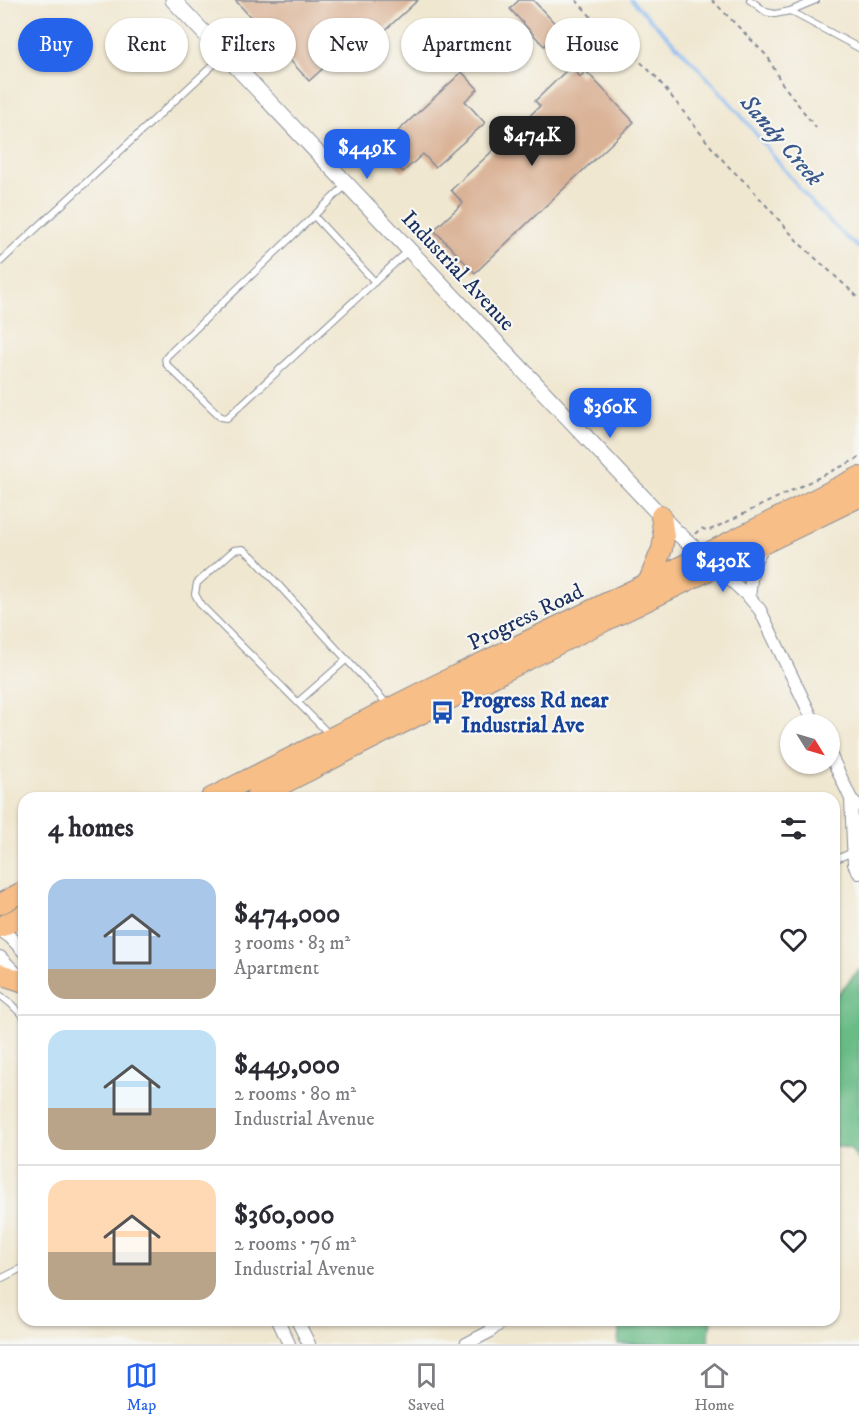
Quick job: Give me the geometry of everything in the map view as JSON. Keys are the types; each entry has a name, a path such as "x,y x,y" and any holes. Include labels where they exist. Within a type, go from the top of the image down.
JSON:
{"main road":[{"name":"Progress Road","path":"267,792 568,639 859,477"},
{"name":"Progress Road","path":"224,792 390,708 648,583 770,540 859,497"},
{"path":"648,583 663,549 661,516"},
{"path":"0,891 18,892"},
{"path":"0,904 18,894"},
{"path":"0,929 18,918"},
{"path":"0,974 18,980"}],"street":[{"name":"Industrial Avenue","path":"172,0 200,30"},
{"name":"Industrial Avenue","path":"240,72 661,516 709,561"},
{"path":"749,597 755,557 770,540"},
{"path":"709,561 760,610 810,714"},
{"path":"840,774 855,804 854,864 859,873"},
{"path":"0,929 18,946"},
{"path":"0,957 18,976"},
{"path":"281,1326 290,1344"},
{"path":"300,1326 309,1344"},
{"path":"466,1344 496,1326"}],"lane":[{"path":"750,0 766,12 775,14 790,12 816,0"},
{"path":"790,12 859,48"},
{"path":"0,262 206,72"},
{"path":"347,184 166,357 167,365 221,417 227,418 410,249"},
{"path":"314,216 375,282"},
{"path":"332,738 201,605 195,594 197,583 234,550 243,549 252,556 390,708"},
{"path":"298,702 347,659"},
{"path":"840,858 854,852"},
{"path":"0,995 18,1011"},
{"path":"0,1279 18,1270"}],"path":[{"path":"576,0 594,20 656,77 713,149 800,244 858,296"},
{"path":"712,0 768,57 781,82 816,128"},
{"path":"687,542 701,528 708,531 859,458"}],"green space":[{"path":"859,970 859,1160 850,1148 840,1147 840,991"},
{"path":"620,1326 710,1326 708,1344 618,1344"}],"building":[{"path":"235,0 418,0 389,27 389,18 308,18 308,72 319,72 309,81 296,67 296,18 251,18"},
{"path":"519,0 533,0 550,18 545,18 545,45 533,34 533,18 518,18 510,9"},
{"path":"462,72 478,89 465,101 485,123 435,167 423,154 403,172 385,153 403,136 398,131"},
{"path":"565,72 576,72 580,77 587,72 634,122 475,273 434,230 463,203 451,190 540,106 535,101"}],"waterway":[{"name":"Sandy Creek","path":"631,0 731,103 812,203 859,248"}],"place":[{"name":"Progress Rd near Industrial Ave","path":"443,712"}]}
